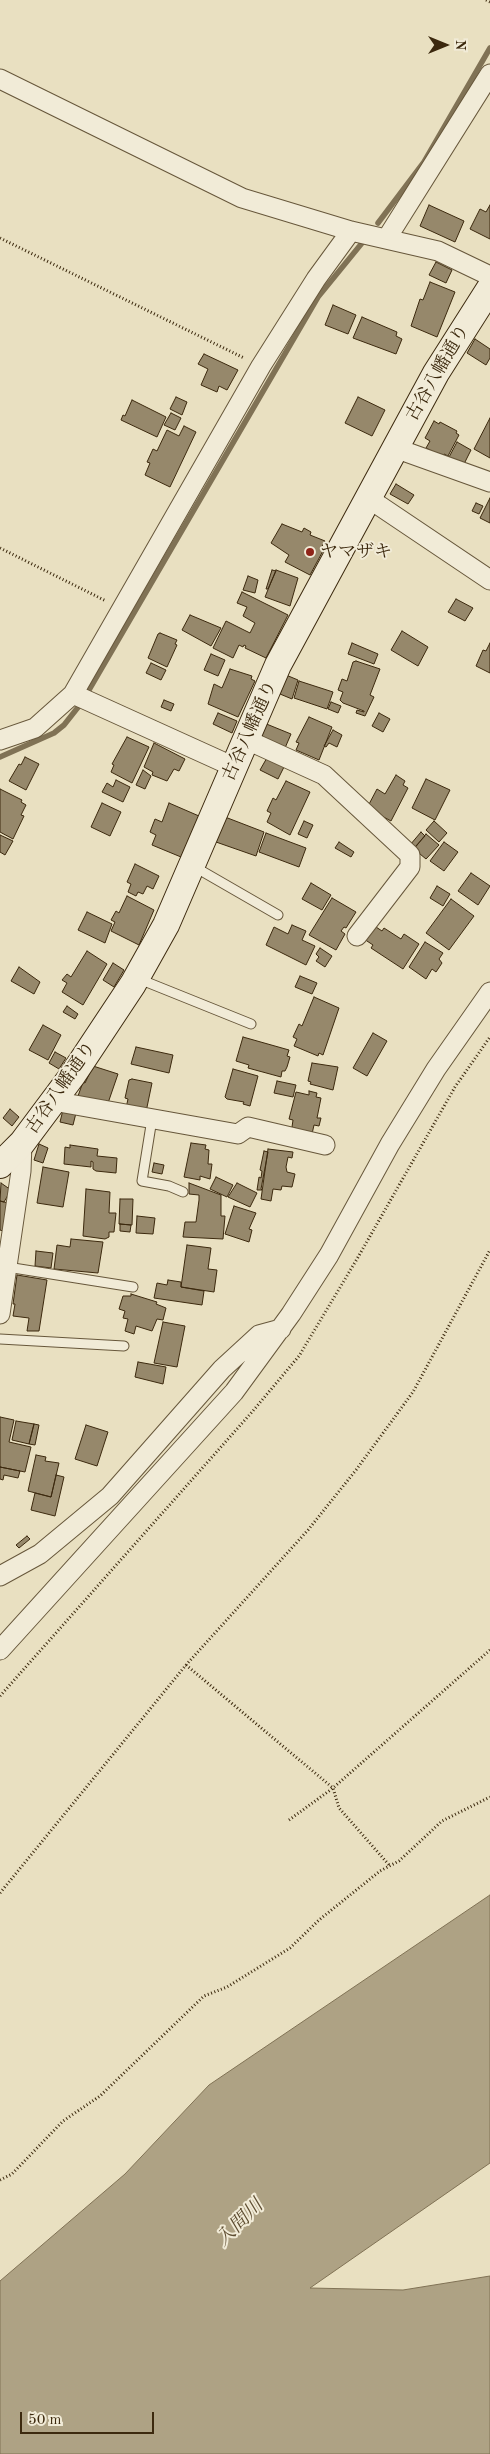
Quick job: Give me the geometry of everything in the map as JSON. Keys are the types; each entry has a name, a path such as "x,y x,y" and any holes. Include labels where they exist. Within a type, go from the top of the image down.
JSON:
{"street":[{"path":"387,238 490,74"},
{"path":"0,79 242,198 351,231 438,251 490,276"},
{"path":"0,740 35,728 73,694 261,366 316,279 351,231"},
{"name":"古谷八幡通り","path":"0,1165 22,1143 53,1101 136,978 166,925 278,665 395,448 486,302"},
{"path":"395,448 490,482"},
{"path":"368,498 490,580"},
{"path":"73,694 234,766"},
{"path":"245,739 324,775 410,855 410,867 357,936"},
{"path":"0,1650 234,1392 280,1329 329,1255 390,1144 436,1069 490,992"},
{"path":"53,1101 238,1134 248,1127 325,1145"},
{"path":"0,1314 21,1171 22,1143"},
{"path":"0,1576 40,1554 110,1496 222,1369 259,1335 280,1329"}],"lane":[{"path":"191,865 278,915"},
{"path":"136,978 251,1024"},
{"path":"152,1119 142,1181 169,1186 183,1192"},
{"path":"7,1267 133,1287"},
{"path":"0,1339 124,1346"}],"path":[{"path":"486,0 490,2"},
{"path":"0,238 261,366"},
{"path":"0,548 122,609"},
{"path":"0,1894 186,1665 308,1530 413,1392 490,1250"},
{"path":"288,1820 333,1788 490,1650"},
{"path":"186,1665 333,1788 339,1808 390,1866"},
{"path":"0,2180 12,2174 63,2121 100,2096 204,1996 228,1987 290,1948 319,1920 380,1871 398,1861 442,1821 490,1797"}],"water":[{"name":"入間川","path":"490,1895 490,2163 310,2288 403,2290 490,2276 490,2454 0,2454 0,2281 125,2174 209,2085"}],"building":[{"path":"429,205 464,221 455,242 420,226"},
{"path":"490,205 490,239 470,229 480,209 486,212"},
{"path":"436,262 452,270 446,283 429,275"},
{"path":"430,282 455,292 437,337 411,326 420,299 423,300"},
{"path":"333,305 356,315 348,334 325,325"},
{"path":"362,317 397,332 396,336 402,339 396,354 353,338"},
{"path":"475,339 490,349 490,358 486,365 467,353"},
{"path":"204,354 238,370 227,390 219,386 217,392 201,385 208,369 198,364"},
{"path":"176,397 187,402 182,415 170,409"},
{"path":"358,397 385,410 372,436 345,423"},
{"path":"132,400 166,417 157,437 121,420 123,415 125,416"},
{"path":"171,413 181,418 175,430 164,425"},
{"path":"490,418 490,458 474,449"},
{"path":"434,421 457,431 456,433 459,435 448,456 444,454 443,457 426,448 430,441 425,438"},
{"path":"184,426 196,432 170,487 145,475 150,463 147,462 153,449 157,451 167,430 179,436"},
{"path":"457,442 471,450 463,466 448,459"},
{"path":"396,484 414,495 408,504 390,494"},
{"path":"490,498 490,523 480,518"},
{"path":"476,503 483,506 479,514 472,511"},
{"path":"282,524 302,532 304,528 311,532 310,535 325,541 321,548 324,549 310,575 285,562 289,555 271,543"},
{"path":"272,570 276,571 268,589 266,589"},
{"path":"276,570 298,578 290,606 265,597"},
{"path":"248,576 258,580 255,593 243,590"},
{"path":"242,592 288,615 266,658 245,648 246,646 244,645 243,647 239,645 233,658 213,648 226,621 250,633 255,623 243,616 247,607 237,603"},
{"path":"456,599 473,608 465,621 448,612"},
{"path":"190,615 221,628 211,646 182,630"},
{"path":"402,631 428,647 418,666 391,650"},
{"path":"160,633 177,640 175,644 177,645 167,667 148,658"},
{"path":"352,643 378,654 374,664 348,654"},
{"path":"490,643 490,673 476,666 483,650 486,651"},
{"path":"211,654 225,660 218,676 204,670"},
{"path":"356,661 380,669 370,695 374,697 365,716 356,713 357,710 364,711 343,703 340,700 343,692 338,690 342,679 347,681 353,662"},
{"path":"151,663 166,670 161,680 146,673"},
{"path":"230,669 252,676 251,679 255,681 238,717 208,704 214,684 222,688"},
{"path":"286,675 298,680 292,699 280,694"},
{"path":"299,681 333,692 327,709 294,698"},
{"path":"164,700 174,704 171,711 161,707"},
{"path":"331,702 341,706 338,713 328,709"},
{"path":"218,713 237,721 232,733 213,724"},
{"path":"379,713 390,719 383,732 372,726"},
{"path":"309,717 332,727 319,760 296,750 299,743 296,742"},
{"path":"264,723 291,734 285,748 257,738"},
{"path":"333,730 342,735 337,747 329,743 326,747 324,746"},
{"path":"127,737 149,747 132,783 111,772 114,765 112,764"},
{"path":"154,743 185,759 179,771 174,769 167,781 152,775 153,772 144,767"},
{"path":"268,756 285,765 278,779 260,770"},
{"path":"25,757 39,764 26,790 9,781"},
{"path":"143,770 151,776 145,789 136,785"},
{"path":"396,775 405,781 403,785 408,788 391,821 367,808 377,789 385,794"},
{"path":"426,779 450,790 435,820 412,808"},
{"path":"116,780 130,787 123,802 102,792 107,783 113,787"},
{"path":"286,781 310,792 290,835 267,822 271,813 267,811 273,798 276,800"},
{"path":"0,789 22,800 21,802 26,805 21,815 24,816 13,839 0,832"},
{"path":"102,803 121,812 110,836 91,827"},
{"path":"169,803 199,816 181,857 152,845 156,835 150,832 155,819 162,822"},
{"path":"225,817 264,832 256,856 216,842"},
{"path":"304,821 313,825 307,838 298,834"},
{"path":"434,821 447,833 439,842 426,830"},
{"path":"421,832 425,836 414,848 410,845"},
{"path":"266,833 306,848 299,867 259,852"},
{"path":"426,834 439,845 426,859 414,849"},
{"path":"0,835 13,841 5,855 0,852"},
{"path":"339,842 354,852 351,857 335,848"},
{"path":"444,842 458,852 444,871 430,861"},
{"path":"135,864 159,876 153,889 147,886 143,894 138,892 136,896 128,892 131,884 127,882"},
{"path":"471,873 490,886 478,905 458,891"},
{"path":"311,883 331,895 322,910 302,899"},
{"path":"437,886 450,894 443,906 430,898"},
{"path":"127,896 154,910 139,945 111,931 115,922 111,920 116,911 119,913"},
{"path":"332,898 356,912 346,928 344,927 341,931 345,934 336,950 309,935"},
{"path":"451,899 474,916 449,950 426,933"},
{"path":"87,912 112,924 105,943 78,930"},
{"path":"292,925 306,931 302,940 315,946 306,965 266,945 274,927 288,934"},
{"path":"373,925 382,931 384,928 401,939 404,934 419,944 403,969 371,948 373,945 364,939"},
{"path":"425,942 443,953 439,959 442,963 436,972 432,969 426,979 409,967"},
{"path":"320,948 332,956 325,967 316,961 319,957 316,954"},
{"path":"87,951 107,964 83,1005 62,992 67,983 62,980 67,974 71,977"},
{"path":"113,963 124,970 114,987 103,980"},
{"path":"19,967 40,982 34,994 11,981"},
{"path":"300,976 317,983 312,994 295,987"},
{"path":"314,997 339,1008 323,1055 319,1053 318,1056 294,1046 297,1039 293,1037 299,1024 302,1026"},
{"path":"67,1006 78,1014 75,1019 63,1012"},
{"path":"43,1025 61,1035 48,1060 29,1050"},
{"path":"373,1033 387,1041 367,1076 353,1068"},
{"path":"243,1037 289,1050 287,1056 290,1057 285,1071 282,1071 281,1077 248,1068 249,1065 236,1061"},
{"path":"136,1047 173,1055 169,1073 131,1064"},
{"path":"55,1052 66,1058 59,1069 49,1063"},
{"path":"312,1063 338,1067 333,1090 310,1084 311,1082 308,1081"},
{"path":"93,1066 118,1074 107,1106 78,1096 83,1082 85,1083"},
{"path":"233,1069 258,1076 250,1106 243,1104 244,1102 225,1097"},
{"path":"129,1080 152,1083 146,1112 126,1108 128,1099 125,1098"},
{"path":"277,1081 296,1085 293,1097 274,1093"},
{"path":"309,1091 317,1093 316,1097 321,1098 317,1118 321,1118 319,1126 314,1125 312,1134 292,1127 293,1120 289,1119 296,1092 309,1095"},
{"path":"10,1109 19,1117 12,1126 3,1118"},
{"path":"63,1110 76,1113 73,1125 60,1122"},
{"path":"191,1143 206,1145 205,1149 209,1150 208,1164 212,1164 210,1179 200,1176 200,1180 184,1177"},
{"path":"39,1144 48,1148 43,1163 34,1160"},
{"path":"70,1145 98,1149 97,1156 117,1158 116,1173 96,1171 93,1169 93,1162 91,1161 91,1167 64,1164 65,1147 70,1148"},
{"path":"268,1149 293,1152 292,1158 288,1157 286,1167 287,1172 295,1174 292,1187 282,1186 281,1190 273,1189 271,1201 261,1199"},
{"path":"264,1151 268,1152 262,1190 257,1190 259,1177 261,1178 262,1171 260,1170"},
{"path":"154,1163 164,1165 162,1174 152,1172"},
{"path":"43,1167 69,1172 63,1207 37,1203"},
{"path":"216,1177 233,1185 227,1197 210,1189"},
{"path":"1,1183 11,1190 4,1202 0,1201"},
{"path":"189,1183 221,1195 221,1216 225,1216 223,1239 183,1237 185,1222 196,1222 199,1200 199,1195 189,1194"},
{"path":"237,1183 257,1193 250,1207 228,1197"},
{"path":"86,1189 110,1192 109,1213 116,1213 114,1232 109,1232 109,1237 105,1239 83,1236"},
{"path":"120,1199 133,1199 132,1225 119,1224"},
{"path":"0,1201 8,1203 3,1231 0,1230"},
{"path":"234,1206 256,1213 249,1229 252,1230 249,1242 225,1234"},
{"path":"137,1216 155,1218 153,1234 136,1233"},
{"path":"120,1224 131,1225 130,1232 120,1231"},
{"path":"71,1239 103,1242 98,1273 54,1269 57,1245 70,1247"},
{"path":"187,1245 211,1248 208,1269 217,1270 214,1292 181,1287"},
{"path":"36,1251 53,1253 51,1268 35,1266"},
{"path":"17,1275 47,1280 39,1331 27,1331 29,1318 13,1316"},
{"path":"168,1280 181,1282 181,1287 204,1291 202,1305 154,1298 157,1283 167,1285"},
{"path":"131,1294 157,1302 156,1304 166,1308 163,1320 157,1319 152,1331 136,1326 134,1334 125,1331 128,1319 123,1318 125,1311 119,1309 123,1296 131,1296"},
{"path":"163,1322 185,1326 177,1367 154,1363"},
{"path":"138,1362 166,1367 163,1384 135,1377"},
{"path":"0,1417 14,1420 9,1442 31,1447 25,1472 0,1467"},
{"path":"16,1421 34,1424 29,1444 12,1440"},
{"path":"34,1424 39,1425 35,1445 29,1444"},
{"path":"86,1425 108,1432 97,1466 75,1459"},
{"path":"36,1455 46,1457 45,1461 59,1463 51,1497 28,1491"},
{"path":"0,1467 20,1471 18,1478 4,1475 3,1480 0,1479"},
{"path":"56,1475 64,1477 55,1516 31,1510 35,1493 51,1497"},
{"path":"27,1536 30,1539 19,1548 16,1545"}],"waterway":[{"path":"378,223 424,162 490,48"},
{"path":"86,695 318,297 362,243"},
{"path":"0,757 54,733 64,725 79,706"}],"place":[{"name":"ヤマザキ","path":"310,552"}]}
